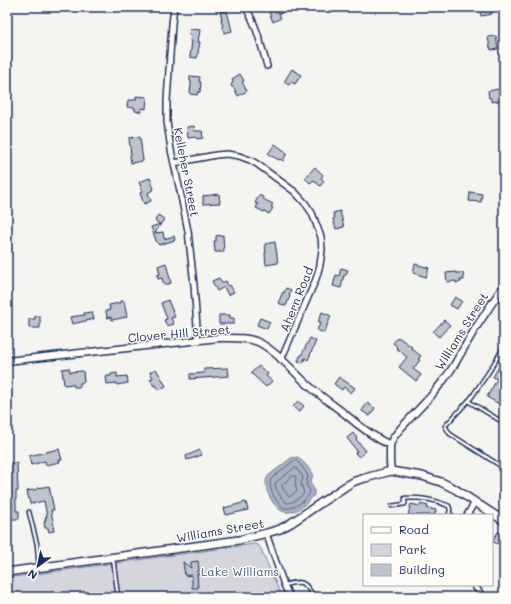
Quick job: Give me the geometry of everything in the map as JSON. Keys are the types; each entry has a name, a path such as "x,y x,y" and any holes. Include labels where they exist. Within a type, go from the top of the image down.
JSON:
{"main road":[{"path":"391,471 441,482 503,518"},
{"name":"Williams Street","path":"7,572 239,540 266,533 280,529 291,523 339,490 355,481 391,471"}],"street":[{"name":"Kelleher Street","path":"174,7 167,102 167,122 171,150 188,231 198,341"},
{"path":"245,7 250,15 267,66"},
{"name":"Ahern Road","path":"174,163 216,155 227,154 239,156 250,160 295,192 312,213 320,237 322,250 320,265 316,279 282,360"},
{"name":"Williams Street","path":"390,445 393,438 401,428 431,396 445,377 504,285"},
{"name":"Clover Hill Street","path":"7,361 227,338 252,340 262,344 282,360 307,384 367,432 390,445"},
{"path":"390,445 391,471"},
{"path":"468,514 475,502"},
{"path":"266,533 284,585 290,597"},
{"path":"475,586 483,597"}],"lane":[{"path":"504,347 468,401 445,426 450,434 504,468"},
{"path":"468,401 504,423"},
{"path":"392,506 405,504 405,498 428,499 449,506 450,514"},
{"path":"29,512 37,544 39,568"},
{"path":"113,558 118,597"},
{"path":"284,585 294,582 301,582 308,586 314,597"}],"green space":[{"name":"Lake Williams","path":"254,544 258,545 261,549 282,597 7,597 7,578"}],"water":[{"path":"298,457 313,475 310,483 314,489 314,495 297,510 285,512 277,507 270,497 267,491 266,480 268,476 291,458"}],"building":[{"path":"268,7 275,7 276,10 280,8 282,13 279,14 281,18 273,22"},
{"path":"479,7 491,7 492,14 481,16"},
{"path":"227,11 232,31 224,33 220,12"},
{"path":"190,29 200,30 198,42 200,42 197,58 190,57 192,41 190,41"},
{"path":"496,36 498,49 491,50 488,37"},
{"path":"292,69 301,75 295,84 291,82 289,85 284,82"},
{"path":"240,74 247,91 238,96 234,88 231,86 233,81 232,79"},
{"path":"190,76 200,77 200,92 198,92 197,95 190,94"},
{"path":"504,88 504,100 491,102 488,91"},
{"path":"136,96 147,97 146,109 141,108 141,112 135,111 135,108 127,107 128,100 136,100"},
{"path":"194,126 195,131 202,131 203,138 188,138 187,127"},
{"path":"140,137 143,161 131,163 129,138"},
{"path":"275,144 287,153 283,161 268,154"},
{"path":"315,167 323,175 321,178 324,181 320,186 314,180 310,183 305,178"},
{"path":"150,178 154,189 148,193 151,201 144,204 140,193 143,192 139,182"},
{"path":"470,192 482,194 481,202 469,201"},
{"path":"219,194 220,203 203,204 203,196"},
{"path":"259,195 263,197 263,199 273,204 271,207 273,208 269,214 256,208 258,204 255,203"},
{"path":"340,211 344,227 336,229 333,213"},
{"path":"158,215 164,219 155,233 163,232 164,239 174,236 175,240 159,245 157,243 151,227 160,224 155,221"},
{"path":"223,235 224,252 215,252 214,241 216,241 216,236"},
{"path":"275,242 278,263 266,265 265,244"},
{"path":"166,263 171,283 164,285 162,278 158,279 157,275 160,274 158,266"},
{"path":"415,264 429,268 426,277 413,273"},
{"path":"341,268 348,270 346,275 344,275 341,288 333,286 336,275 339,276"},
{"path":"446,273 463,273 464,280 460,280 461,282 456,283 456,281 447,282"},
{"path":"219,278 222,283 226,281 228,286 230,285 234,292 228,295 224,287 217,291 212,281"},
{"path":"286,288 291,290 286,306 278,303"},
{"path":"455,297 462,301 457,309 450,305"},
{"path":"168,300 175,317 171,318 174,324 167,326 164,320 167,319 161,303"},
{"path":"120,301 124,301 127,317 112,320 111,317 107,318 106,311 110,310 109,305 120,303"},
{"path":"92,312 94,319 72,324 70,317 85,315 84,313"},
{"path":"322,312 331,316 324,333 317,330 321,322 318,322"},
{"path":"219,315 230,315 230,318 234,318 234,324 219,324"},
{"path":"35,316 40,316 40,328 29,328 29,319 35,319"},
{"path":"260,318 270,322 267,329 257,325"},
{"path":"444,320 450,325 439,337 433,332"},
{"path":"398,337 412,347 411,348 421,356 418,359 420,360 413,369 421,375 416,381 399,367 407,357 396,348 397,347 393,343"},
{"path":"310,338 316,341 308,360 305,358 303,363 298,361"},
{"path":"504,358 504,407 487,397 497,379 493,377"},
{"path":"259,366 268,374 266,376 272,381 266,387 251,373"},
{"path":"69,368 70,372 83,371 84,382 80,383 80,387 74,387 73,384 64,385 62,369"},
{"path":"228,368 229,376 190,379 190,374 204,373 204,369"},
{"path":"156,369 166,386 159,390 156,385 154,386 150,379 153,378 150,372"},
{"path":"117,373 117,377 127,376 128,383 117,385 117,383 107,384 106,376 111,376 111,374"},
{"path":"339,377 355,388 351,393 344,387 342,390 334,384"},
{"path":"298,401 304,406 299,412 293,407"},
{"path":"367,403 375,408 370,416 362,411"},
{"path":"353,433 366,451 359,457 355,453 357,451 347,438"},
{"path":"59,449 62,460 59,460 60,462 46,465 45,461 31,465 29,456"},
{"path":"200,450 202,455 187,460 186,456"},
{"path":"8,463 17,463 18,491 16,491 16,511 19,511 19,519 7,519 7,494 9,494"},
{"path":"49,486 54,510 51,510 54,531 49,532 48,528 45,528 44,522 46,520 45,517 47,517 44,501 30,504 27,491"},
{"path":"246,502 248,510 226,515 224,508"},
{"path":"411,504 420,506 420,504 428,506 427,508 436,510 435,514 408,514"},
{"path":"498,532 503,534 497,544 493,542"},
{"path":"198,561 199,571 197,572 200,574 197,574 198,588 192,588 192,575 185,576 183,562 191,568 191,562"}]}
